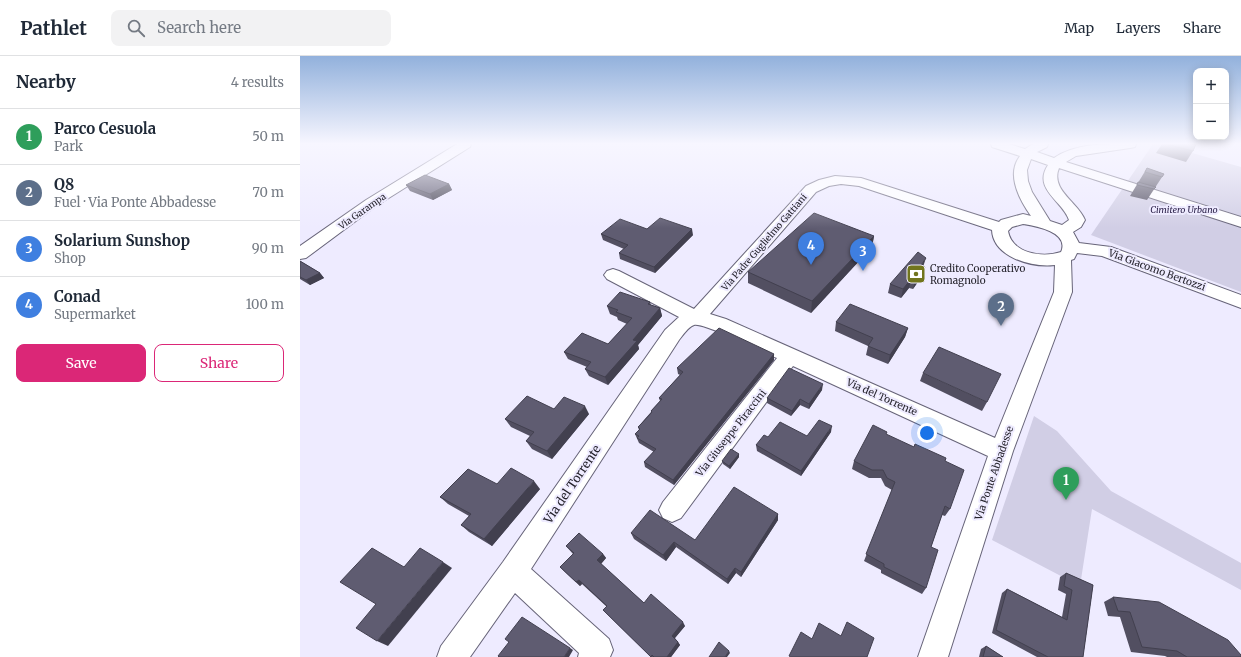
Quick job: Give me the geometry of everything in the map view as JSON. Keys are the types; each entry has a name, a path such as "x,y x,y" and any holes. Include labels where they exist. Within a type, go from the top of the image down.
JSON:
{"street":[{"name":"Via Garampa","path":"300,254 371,203 420,172"},
{"path":"1020,172 1027,200 1044,223 1062,232 1071,242 1068,253 1063,292"},
{"path":"1050,172 1049,175 1050,182 1062,200 1072,209 1077,220 1076,224 1062,232"},
{"path":"1086,172 1241,222"},
{"name":"Via Padre Guglielmo Gattiani","path":"696,318 811,189 822,182 840,178 861,182 1007,224 1034,220 1044,223"},
{"path":"1027,200 1023,211 1007,224 999,233 1000,239 1005,245 1022,256 1034,260 1054,276 1063,292"},
{"name":"Via Giacomo Bertozzi","path":"1034,260 1055,261 1068,253 1105,251 1241,302"},
{"name":"Via del Torrente","path":"613,275 696,318 719,324 1001,451"},
{"name":"Via Ponte Abbadesse","path":"933,657 1001,451 1063,292"},
{"name":"Via del Torrente","path":"452,657 513,572 672,335 682,323 688,319 696,318"},
{"name":"Via Giuseppe Piraccini","path":"672,510 790,356"},
{"path":"513,572 595,653"}],"green space":[{"name":"Cimitero Urbano","path":"1134,172 1241,172 1241,292 1091,235"},
{"path":"1034,416 1057,431 1111,491 1241,563 1241,590 1092,509 1080,586 992,540"}],"building":[{"path":"1145,172 1158,172 1164,174 1162,177"},
{"path":"425,175 449,184 430,194 406,185"},
{"path":"1138,182 1156,187 1154,189 1137,185"},
{"path":"814,213 874,236 812,301 748,272"},
{"path":"660,218 692,229 654,267 619,253 628,245 601,234 620,219 647,229"},
{"path":"918,252 926,258 921,265 925,267 915,280 911,279 903,289 890,284"},
{"path":"300,261 320,273 306,280 300,277"},
{"path":"620,292 650,302 648,304 660,308 633,340 637,341 605,377 585,369 591,362 564,352 582,333 608,344 632,318 616,312 618,310 607,306"},
{"path":"850,304 908,328 890,355 868,346 873,338 836,322"},
{"path":"719,328 774,354 673,480 644,462 656,449 637,438 639,436 635,434 640,429 638,427 662,399 659,398 683,372 677,368"},
{"path":"939,347 1001,374 987,402 923,373"},
{"path":"789,368 823,384 809,404 800,399 792,411 767,398"},
{"path":"527,396 554,409 564,397 585,406 547,451 526,441 534,432 505,419"},
{"path":"819,420 832,426 801,471 756,445 764,435 768,437 780,422 807,436"},
{"path":"873,425 887,432 886,434 914,447 915,444 946,458 945,461 964,470 950,509 945,506 931,547 938,550 926,588 884,567 884,564 866,554 895,482 887,478 883,470 872,470 854,461"},
{"path":"731,449 739,454 729,466 722,461"},
{"path":"511,468 534,481 484,539 461,525 471,514 440,497 468,469 497,484"},
{"path":"734,487 778,514 741,572 735,568 727,579 674,542 663,555 631,533 650,510 695,540"},
{"path":"579,533 603,554 597,560 644,603 651,594 683,622 672,636 678,642 667,657 654,657 652,655 651,657 603,610 607,606 579,580 576,582 560,567 574,553 566,546"},
{"path":"372,548 404,567 420,548 443,562 377,641 356,628 376,604 340,582"},
{"path":"1066,573 1093,585 1083,657 1048,657 996,630 1007,589 1067,620 1072,590 1064,586"},
{"path":"1113,597 1159,602 1228,640 1241,655 1241,657 1187,657 1177,651 1142,647 1130,612 1118,611"},
{"path":"522,617 570,648 564,657 499,657 498,656 509,642 505,639"},
{"path":"847,622 874,638 867,657 789,656 801,632 812,639 819,623 841,636"},
{"path":"719,642 729,651 725,657 709,657"},
{"path":"986,646 1003,657 983,657"}],"place":[{"name":"Conad","path":"811,265"},
{"name":"Solarium Sunshop","path":"863,271"},
{"name":"Credito Cooperativo Romagnolo","path":"916,274"},
{"name":"Q8","path":"1001,326"},
{"name":"Parco Cesuola","path":"1066,500"}]}
